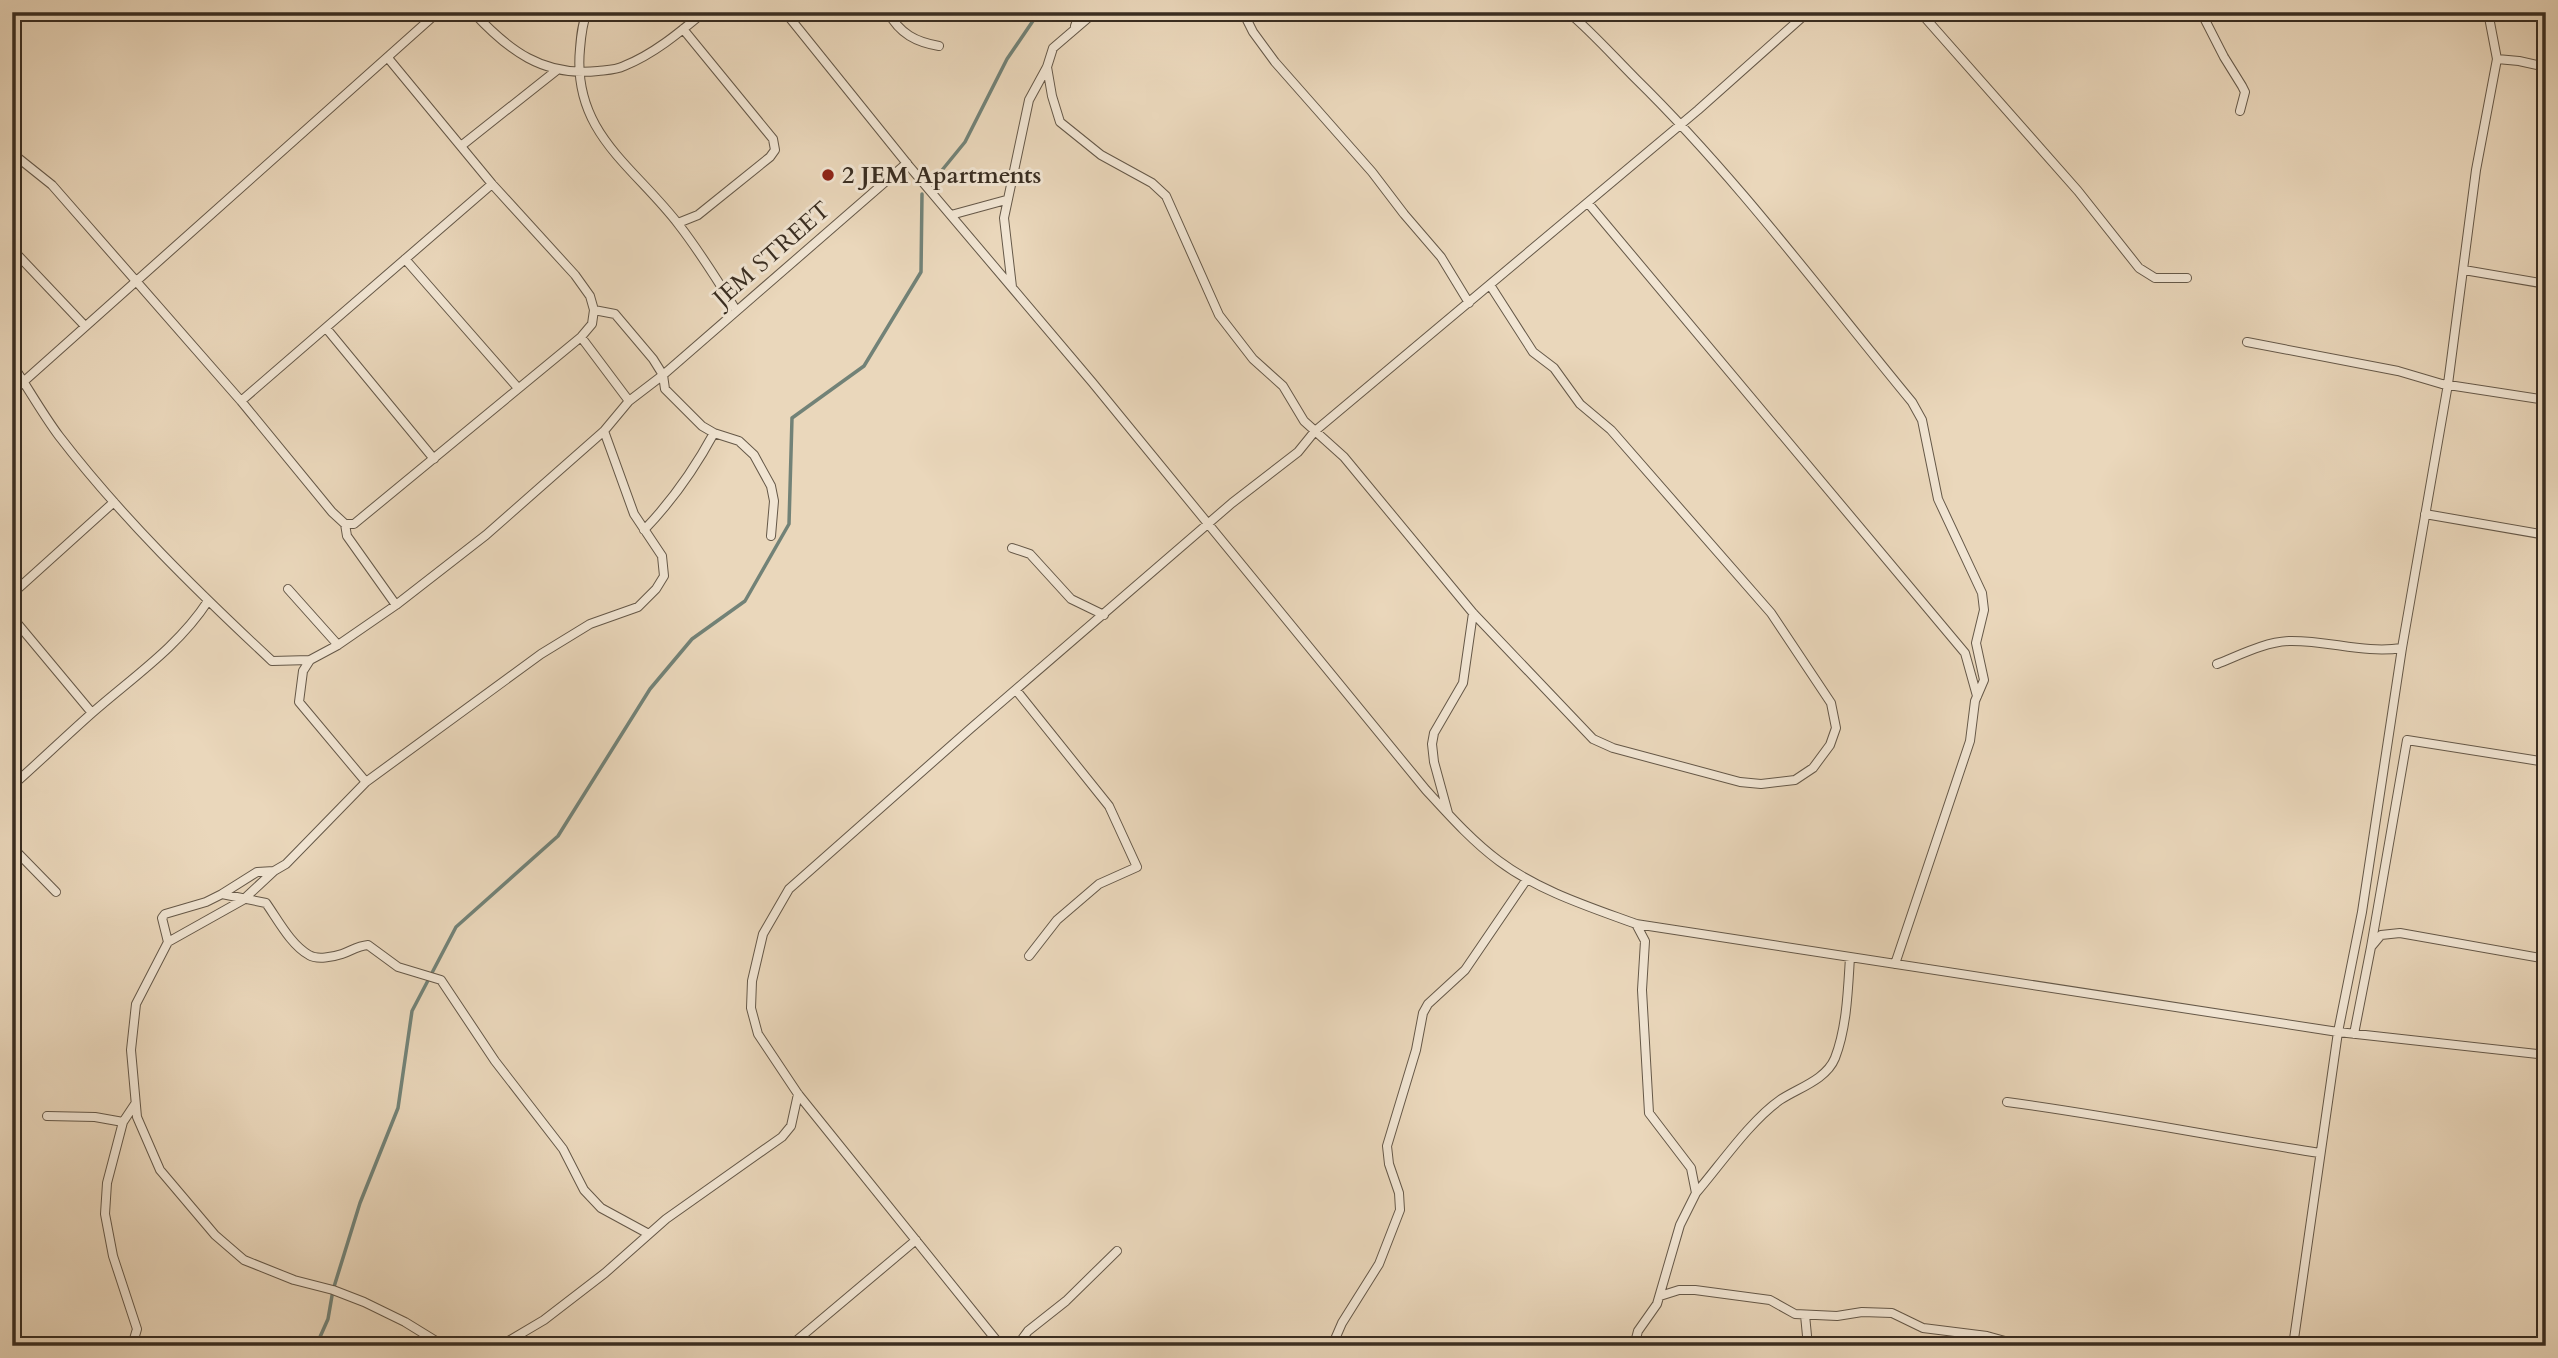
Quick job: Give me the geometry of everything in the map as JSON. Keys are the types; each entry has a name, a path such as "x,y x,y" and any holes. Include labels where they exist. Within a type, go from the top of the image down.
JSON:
{"street":[{"path":"12,392 438,12"},
{"path":"473,12 515,52 557,70 578,74 626,66 652,51 704,12"},
{"path":"587,12 578,74 584,103 593,125 678,223 736,310"},
{"path":"785,12 1426,790 1500,862 1527,879 1589,907 1636,924 2338,1032 2546,1055"},
{"path":"888,12 902,33 939,46"},
{"path":"1074,29 1080,12"},
{"path":"1013,290 1006,253 1004,218 1029,100 1047,67 1053,48 1095,12"},
{"path":"1243,12 1253,32 1275,62 1373,172 1441,257 1469,303"},
{"path":"1568,12 1681,124 1794,255 1919,412 1938,499 1980,585 1984,610 1976,643 1984,680 1973,709 1970,741 1895,964"},
{"path":"1001,1346 798,1094 758,1034 751,1008 752,981 763,934 789,889 1232,503 1298,452 1315,431 1681,124 1808,12"},
{"path":"1920,12 2078,191 2139,268 2155,278 2188,278"},
{"path":"2202,12 2245,92 2240,111"},
{"path":"2292,1346 2338,1032 2362,912 2402,648 2448,384 2476,170 2497,59 2488,12"},
{"path":"678,223 698,215 770,157 775,150 773,139 683,29"},
{"path":"345,524 354,524 581,337 592,324 594,310 590,296 575,275 492,184 388,58"},
{"path":"2497,59 2546,67"},
{"path":"1047,67 1060,122 1101,155 1152,183 1166,196 1219,315 1253,359 1283,386 1298,413 1344,457 1473,613 1593,739 1613,748 1740,782 1761,784 1795,780 1813,768 1830,745 1836,728 1831,702 1771,613 1612,430 1580,404 1554,368 1533,352 1490,285"},
{"path":"461,146 557,70"},
{"path":"12,153 52,185 242,401 332,512 345,524 347,537 396,605"},
{"name":"JEM STREET","path":"310,660 338,645 396,605 485,534 604,431 629,401 663,375 907,163"},
{"path":"242,401 492,184"},
{"path":"951,215 1006,200"},
{"path":"1588,203 1965,653 1977,696"},
{"path":"12,249 85,326"},
{"path":"405,259 518,388"},
{"path":"2464,270 2546,284"},
{"path":"594,310 615,314 653,359 663,375 664,389 702,426 739,441 754,455 773,493 771,536"},
{"path":"326,328 434,459"},
{"path":"581,337 629,401"},
{"path":"2247,342 2448,384 2546,400"},
{"path":"12,365 58,435 114,502 208,601 272,661 310,660"},
{"path":"444,1346 405,1321 365,1302 294,1280 244,1260 215,1235 160,1170 137,1117 131,1050 136,1004 168,942 243,900 274,871 286,864 366,782 541,654 590,624 638,607 646,600 664,576 665,566 657,545 634,514 604,431"},
{"path":"644,530 662,511 701,457 714,433"},
{"path":"12,594 114,502"},
{"path":"2426,514 2546,535"},
{"path":"1012,548 1030,554 1071,599 1104,615"},
{"path":"288,589 338,645"},
{"path":"12,786 92,713 159,658 196,621 208,601"},
{"path":"1449,815 1434,762 1432,744 1434,733 1463,683 1473,613"},
{"path":"12,617 92,713"},
{"path":"2217,664 2270,644 2286,641 2374,651 2402,648"},
{"path":"310,660 303,671 299,702 366,782"},
{"path":"1016,690 1109,806 1137,867 1098,884 1057,919 1029,956"},
{"path":"2354,1034 2407,740 2546,762"},
{"path":"12,847 56,892"},
{"path":"168,942 162,918 165,914 206,902 257,872 274,871"},
{"path":"1332,1346 1337,1332 1379,1264 1400,1210 1399,1194 1389,1164 1387,1146 1416,1050 1423,1013 1428,1004 1465,970 1527,879"},
{"path":"222,894 267,903 285,930 310,956 322,958 368,945 398,967 441,980 495,1060 563,1149 584,1190 600,1208 647,1233"},
{"path":"1636,924 1645,941 1642,990 1649,1113 1691,1168 1696,1193"},
{"path":"2371,947 2381,935 2400,933 2546,959"},
{"path":"1634,1346 1639,1331 1660,1296 1680,1225 1696,1193 1760,1117 1779,1101 1820,1076 1834,1060 1844,1021 1850,957"},
{"path":"500,1346 544,1320 605,1273 647,1233 782,1137 791,1126 798,1094"},
{"path":"2007,1102 2112,1116 2226,1139 2320,1153"},
{"path":"132,1346 137,1329 113,1256 105,1214 107,1183 123,1122 135,1104"},
{"path":"47,1116 95,1117 123,1122"},
{"path":"790,1346 916,1240"},
{"path":"1017,1346 1028,1331 1066,1301 1117,1251"},
{"path":"1660,1296 1679,1290 1695,1290 1766,1299 1792,1314 1805,1315 1837,1316 1862,1312 1892,1312 1923,1328 1987,1336 2023,1346"},
{"path":"1805,1315 1808,1346"}],"waterway":[{"path":"934,180 965,142 1007,59 1039,12"},
{"path":"316,1346 328,1319 333,1290 360,1203 398,1108 412,1011 456,927 558,836 650,689 692,639 745,601 789,524 792,418 864,366 921,272 922,194"}],"place":[{"name":"2 JEM Apartments","path":"828,175"}]}
